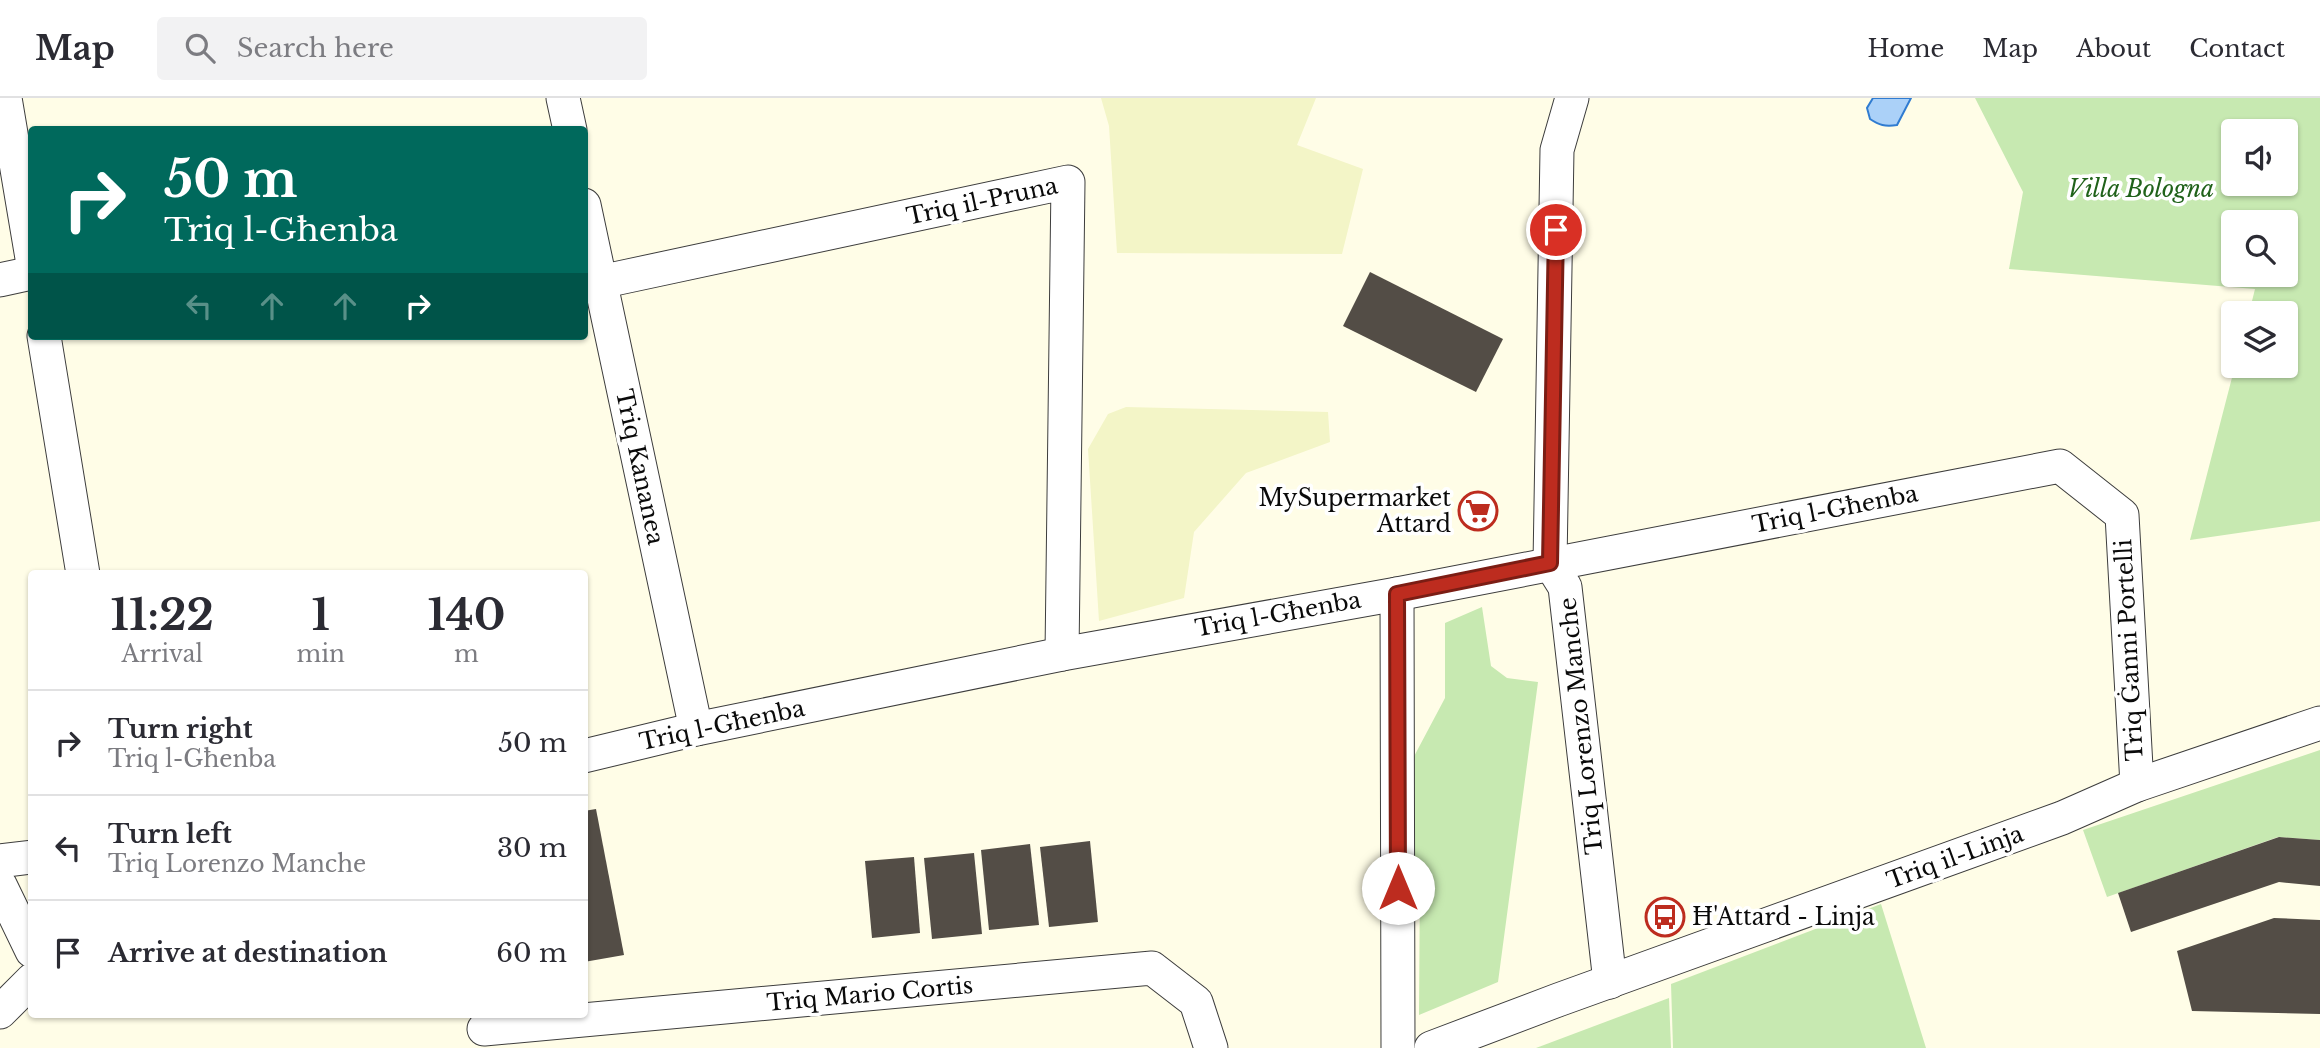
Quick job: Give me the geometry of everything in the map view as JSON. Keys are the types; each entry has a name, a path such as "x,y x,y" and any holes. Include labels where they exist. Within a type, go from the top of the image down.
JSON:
{"street":[{"path":"5,98 28,234"},
{"path":"563,98 569,126"},
{"name":"Triq Lorenzo Manche","path":"1572,98 1558,150 1550,563 1565,587 1610,982"},
{"name":"Triq il-Pruna","path":"600,282 1068,182 1062,653"},
{"name":"Triq Kananea","path":"588,224 696,729"},
{"path":"0,280 28,274"},
{"path":"45,340 82,570"},
{"name":"Triq l-Għenba","path":"588,755 696,729 1062,653 1397,594 2060,466 2122,515"},
{"name":"Triq Ġanni Portelli","path":"2122,515 2137,785"},
{"path":"1397,594 1398,1048"},
{"name":"Triq il-Linja","path":"1431,1048 2062,818 2137,785 2320,723"},
{"path":"0,861 28,858"},
{"path":"0,885 28,943"},
{"name":"Triq Mario Cortis","path":"484,1031 1152,968 1196,1002 1211,1048"},
{"path":"0,1012 28,984"}],"green space":[{"path":"1101,98 1316,98 1297,145 1363,169 1342,254 1117,253 1109,126"},
{"name":"Villa Bologna","path":"1975,98 2320,98 2320,521 2190,540 2232,378 2298,378 2298,301 2252,301 2255,289 2230,287 2298,287 2298,210 2221,210 2221,286 2009,269 2023,192"},
{"path":"1126,407 1328,412 1330,442 1246,473 1194,532 1184,598 1099,621 1088,449 1108,414"},
{"path":"1482,607 1491,666 1507,678 1538,682 1498,982 1419,1015 1420,870 1395,856 1402,779 1445,698 1445,623"},
{"path":"2320,750 2320,840 2278,837 2107,897 2083,830"},
{"path":"1881,904 1926,1048 1673,1048 1671,984"},
{"path":"1669,998 1671,1048 1536,1048"}],"water":[{"path":"1873,98 1911,98 1897,125 1889,126 1870,119 1867,108"}],"building":[{"path":"1370,272 1503,339 1476,392 1343,326"},
{"path":"596,809 624,955 588,961 588,810"},
{"path":"2279,837 2320,840 2320,886 2279,882 2131,932 2118,893"},
{"path":"1090,841 1098,922 1049,927 1040,847"},
{"path":"1030,844 1039,925 989,930 981,850"},
{"path":"974,853 982,934 932,939 924,858"},
{"path":"914,857 920,933 872,938 865,861"},
{"path":"1680,905 1682,912 1670,915 1668,910"},
{"path":"2274,918 2320,920 2320,1014 2192,1011 2177,951"}],"place":[{"name":"MySupermarket Attard","path":"1478,511"},
{"name":"Ħ'Attard - Linja","path":"1665,917"}],"route":[{"path":"1398,888 1397,594 1550,563 1556,230"}]}
